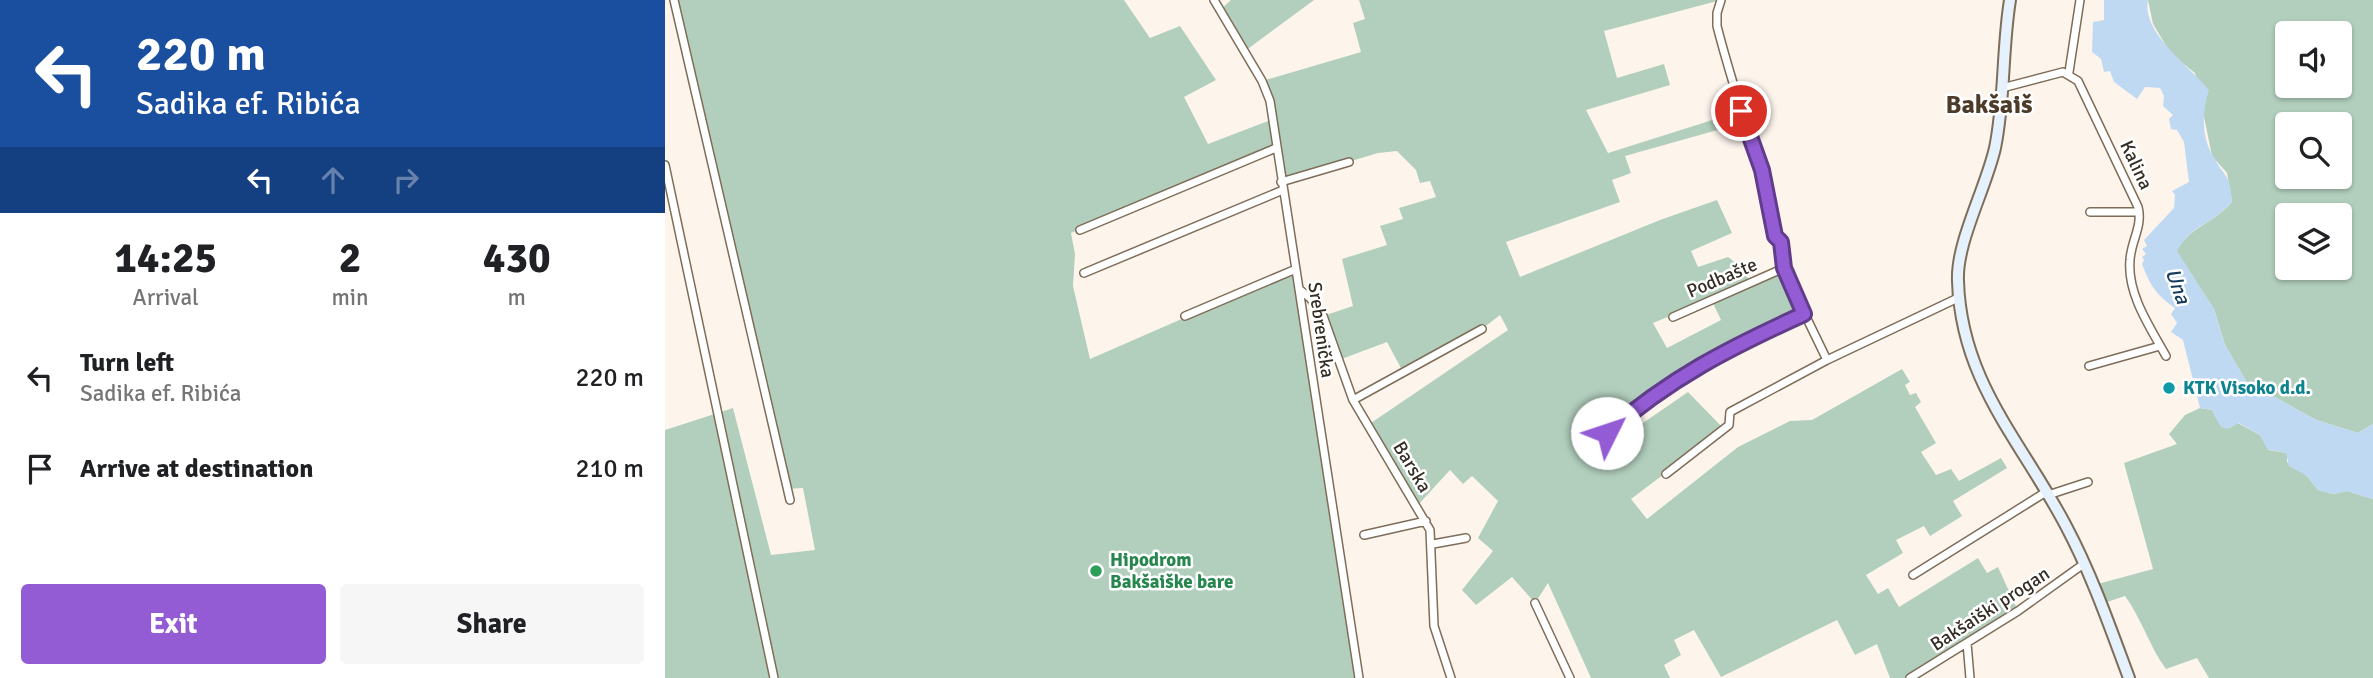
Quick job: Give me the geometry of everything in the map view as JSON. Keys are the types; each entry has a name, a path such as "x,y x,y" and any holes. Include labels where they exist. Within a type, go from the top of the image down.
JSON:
{"street":[{"path":"674,0 790,500"},
{"name":"Srebrenička","path":"1214,0 1262,81 1270,101 1359,678"},
{"path":"2010,0 1995,147 1959,260 1960,297 1972,357 1985,393 2047,494 2085,563 2129,678"},
{"path":"2003,88 2069,72 2080,0"},
{"path":"1723,1 1717,26 1741,111 1762,170 1775,236 1781,242 1784,268 1825,356"},
{"name":"Kalina","path":"2069,72 2078,81 2090,104 2139,212 2140,224 2130,260 2130,278 2143,314 2166,356"},
{"path":"1080,230 1276,148"},
{"path":"1084,273 1282,186 1349,162"},
{"path":"665,165 774,678"},
{"path":"2090,212 2139,212"},
{"name":"Podbašte","path":"1673,317 1784,268"},
{"path":"1185,316 1296,269"},
{"name":"Barska","path":"1299,289 1310,298 1323,316 1353,400 1426,521 1433,544 1431,580 1434,626 1451,678"},
{"path":"1666,474 1729,425 1730,412 1825,356 1960,297"},
{"path":"1607,433 1644,401 1699,365 1804,314"},
{"path":"1353,400 1482,329"},
{"path":"2089,366 2160,346"},
{"path":"1913,575 2047,494 2088,482"},
{"path":"1364,535 1426,521"},
{"path":"1433,544 1466,538"},
{"name":"Bakšaiški progan","path":"1910,678 2047,592 2085,563"},
{"path":"1535,603 1570,678"},
{"path":"1967,643 1970,678"}],"green space":[{"path":"676,0 1124,0 1150,38 1180,26 1216,80 1184,97 1208,144 1273,119 1262,81 1361,52 1353,23 1365,19 1359,0 1721,0 1604,31 1617,78 1664,64 1670,85 1586,110 1608,153 1741,111 1746,122 1625,156 1631,173 1612,180 1620,202 1506,242 1520,277 1660,220 1717,200 1732,233 1691,251 1698,267 1728,257 1740,266 1751,283 1784,268 1804,314 1688,373 1634,409 1585,452 1598,466 1643,423 1688,392 1724,429 1631,499 1647,519 1738,447 1790,421 1812,420 1902,369 1910,382 1905,385 1910,395 1916,393 1921,402 1915,407 1936,443 1921,452 1936,475 1951,469 1959,481 2001,458 2007,468 1953,501 1962,516 1930,536 1924,526 1896,540 1903,553 1866,575 1878,594 1888,588 1899,607 1978,558 1987,573 1998,567 2018,611 1910,678 1890,678 1877,644 1855,655 1837,620 1721,677 1694,630 1674,640 1681,655 1664,665 1670,678 1591,678 1548,583 1535,603 1512,577 1476,605 1462,590 1493,551 1478,538 1498,501 1472,476 1463,484 1450,470 1417,506 1368,425 1508,330 1500,315 1482,329 1403,372 1387,342 1339,360 1323,316 1353,306 1342,259 1387,245 1380,226 1403,219 1399,208 1436,197 1430,181 1420,183 1416,170 1397,151 1378,153 1281,182 1276,148 1071,233 1075,254 1073,286 1090,359 1296,269 1359,678 665,678 665,430 733,408 771,555 815,550 803,488 786,489","holes":["1711,299 1721,320 1667,348 1653,323"]},
{"path":"1231,0 1314,0 1245,51 1220,10"},
{"path":"2148,0 2373,0 2373,424 2358,433 2316,420 2246,381 2225,345 2214,309 2176,251 2189,235 2232,202 2227,173 2212,156 2195,73 2171,54 2153,24"},
{"path":"2200,408 2212,410 2219,423 2230,428 2236,422 2260,435 2269,450 2287,453 2287,462 2307,476 2318,490 2334,494 2347,491 2373,499 2373,678 2209,678 2197,658 2166,669 2125,596 2101,604 2094,585 2153,569 2124,463 2177,444 2169,434 2185,415"}],"water":[{"name":"Una","path":"2104,0 2148,0 2148,12 2159,37 2209,90 2204,115 2206,140 2228,181 2232,202 2225,210 2196,229 2177,251 2214,309 2225,345 2246,381 2316,420 2358,433 2373,424 2373,499 2347,491 2334,494 2318,490 2307,476 2289,466 2286,453 2267,449 2260,435 2239,423 2227,429 2221,427 2212,410 2200,408 2183,340 2171,332 2177,323 2171,314 2175,308 2154,289 2142,264 2142,257 2146,254 2142,249 2147,246 2144,240 2174,208 2175,195 2172,191 2189,182 2184,142 2177,130 2171,129 2169,119 2173,115 2163,106 2164,96 2160,88 2145,87 2137,99 2114,82 2110,71 2104,72 2101,59 2092,52 2093,22 2104,20"}],"place":[{"name":"KTK Visoko d.d.","path":"2169,388"},
{"name":"Hipodrom Bakšaiške bare","path":"1096,571"}],"district":[{"name":"Bakšaiš","path":"1989,105"}],"route":[{"path":"1607,433 1644,401 1717,354 1804,314 1784,268 1781,242 1775,236 1762,170 1744,113 1741,111"}]}
